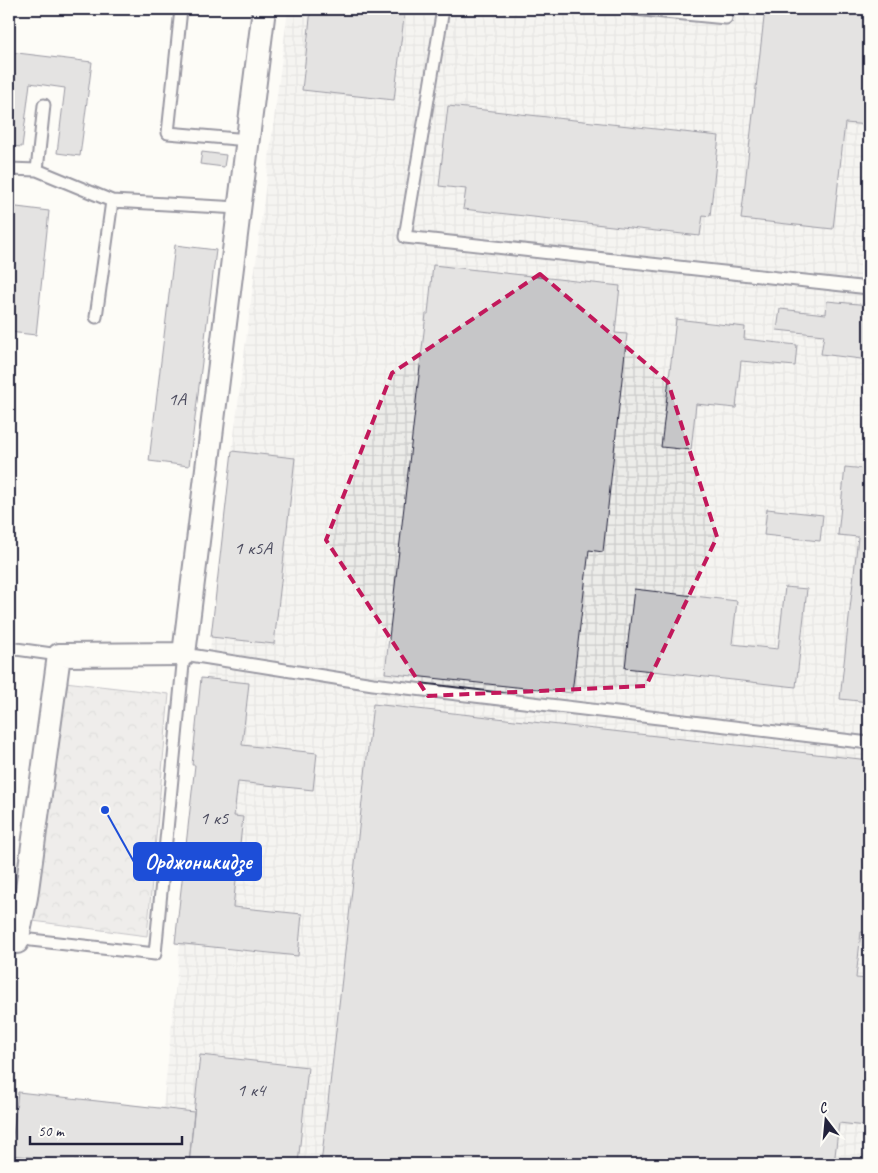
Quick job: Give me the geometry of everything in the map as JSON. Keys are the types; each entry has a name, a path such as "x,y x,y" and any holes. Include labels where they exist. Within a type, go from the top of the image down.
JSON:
{"street":[{"path":"19,941 59,655 184,654 264,9"}],"lane":[{"path":"181,9 168,133 248,140"},
{"path":"443,9 404,237 869,288"},
{"path":"633,9 726,18 727,9"},
{"path":"36,170 44,106"},
{"path":"9,169 36,170 112,200 239,208"},
{"path":"96,317 112,200"},
{"path":"9,648 59,655"},
{"path":"19,941 155,954 184,654 373,684 869,743"}],"highlighted area":[{"path":"540,274 668,382 717,537 646,686 428,696 326,540 392,373"}],"shaded area":[{"path":"288,9 869,9 869,1164 10,1164 18,1092 163,1108 180,944 175,943 195,765 192,765 201,678 207,678 232,451"}],"green space":[{"path":"65,682 169,694 147,936 33,921"}],"building":[{"path":"311,9 405,9 394,100 302,90"},
{"path":"765,9 869,9 869,125 845,123 833,229 741,219"},
{"path":"9,52 92,62 80,156 57,153 65,88 30,83 22,147 9,146"},
{"path":"448,106 719,136 710,216 703,215 700,236 463,209 466,189 439,186"},
{"path":"202,152 226,155 224,167 200,164"},
{"path":"9,206 49,211 36,335 9,332"},
{"path":"175,245 216,250 189,466 149,461"},
{"path":"433,265 620,286 615,333 627,334 603,552 589,550 572,693 385,673"},
{"path":"827,301 869,305 869,360 821,354 824,335 777,330 780,309 826,314"},
{"path":"676,319 745,327 744,339 797,345 795,366 741,361 736,408 696,404 691,450 661,447"},
{"path":"9,420 12,421 9,449"},
{"path":"869,442 869,702 840,699 858,537 838,535 845,467 866,469"},
{"path":"232,451 295,458 274,644 211,637"},
{"path":"767,509 823,515 820,541 764,535"},
{"path":"785,587 807,589 796,687 625,668 634,589 737,601 732,644 778,649"},
{"path":"201,678 249,683 242,745 317,753 313,790 238,782 234,816 243,817 233,907 302,914 298,956 175,943 195,765 192,765"},
{"path":"373,704 869,760 869,933 861,932 856,978 869,979 869,1090 865,1126 839,1123 834,1164 321,1164"},
{"path":"200,1055 308,1067 298,1164 189,1164"},
{"path":"18,1092 194,1112 189,1164 96,1164 11,1155"}],"place":[{"name":"Орджоникидзе","path":"105,810"}]}
